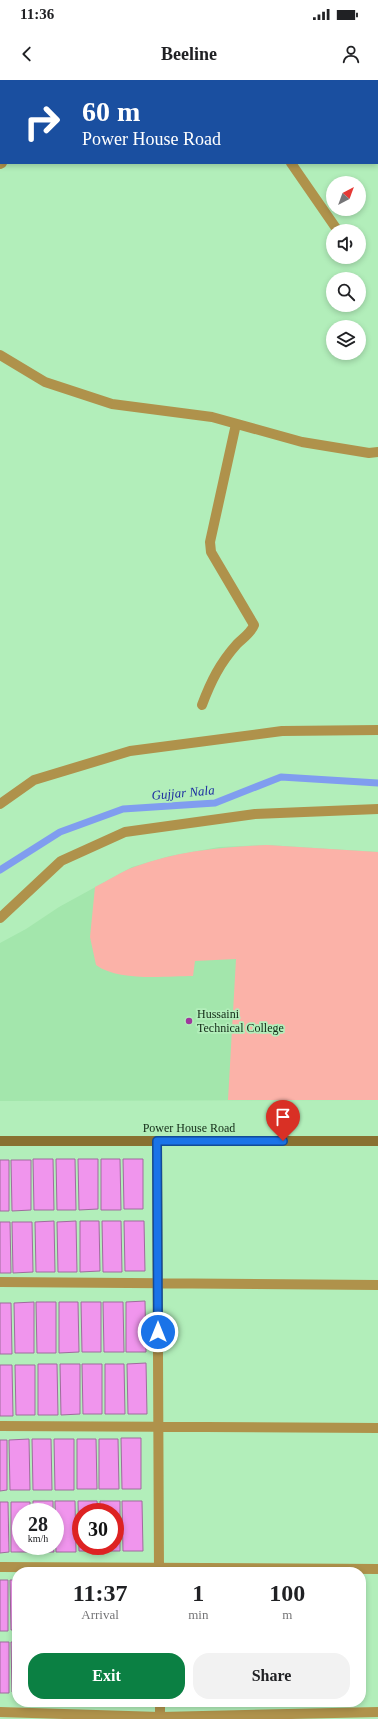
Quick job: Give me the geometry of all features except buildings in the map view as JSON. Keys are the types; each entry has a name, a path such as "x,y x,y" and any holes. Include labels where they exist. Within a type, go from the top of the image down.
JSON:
{"street":[{"path":"292,164 333,224"},
{"path":"0,355 44,382 112,404 212,417 302,442 369,453 378,452"},
{"path":"202,705 212,678 237,644 254,625 211,552 210,542 236,424"},
{"path":"0,804 34,780 130,751 282,731 378,730"},
{"path":"0,918 61,861 125,832 255,814 378,809"},
{"name":"Power House Road","path":"0,1141 378,1141"},
{"path":"157,1141 159,1567"},
{"path":"0,1282 158,1285 378,1285"},
{"path":"0,1426 378,1428"},
{"path":"0,1567 12,1567"},
{"path":"366,1569 378,1569"},
{"path":"160,1707 160,1718"},
{"path":"0,1712 160,1718 378,1712"}],"shaded area":[{"name":"Hussaini Technical College","path":"267,845 378,852 378,1100 0,1101 0,943 26,929 59,907 132,867 170,856 219,847"},
{"path":"267,845 378,852 378,1100 228,1100 236,959 195,961 193,976 130,976 117,974 96,965 90,937 95,887 129,869 166,857 199,851"}],"waterway":[{"name":"Gujjar Nala","path":"0,870 60,832 123,809 215,803 281,777 378,783"}],"place":[{"name":"Hussaini Technical College","path":"189,1021"}],"route":[{"path":"158,1332 157,1141 283,1141"}]}
